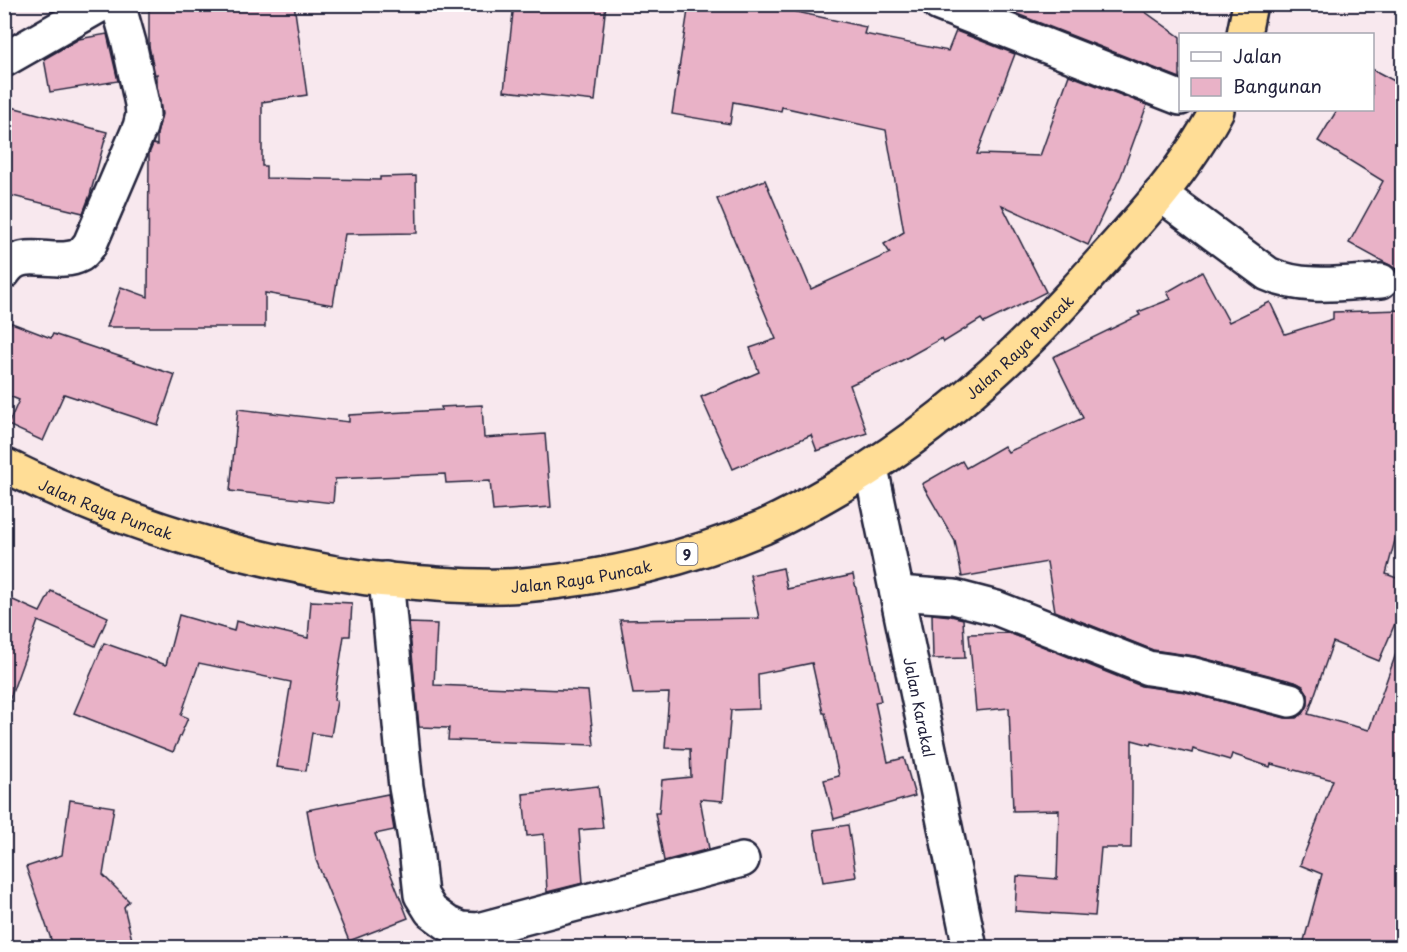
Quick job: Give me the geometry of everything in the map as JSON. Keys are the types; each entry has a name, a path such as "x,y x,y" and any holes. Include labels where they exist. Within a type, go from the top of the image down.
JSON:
{"highway":[{"path":"1244,33 1250,4"},
{"name":"Jalan Raya Puncak","path":"4,465 66,493 180,537 302,567 365,578 451,585 521,585 588,578 648,566 717,545 766,526 871,468 934,423 1047,322 1161,194 1192,152 1213,111"}],"street":[{"path":"4,60 102,4"},
{"path":"4,272 11,263 22,258 64,259 80,255 90,244 140,127 143,115 129,43 118,4"},
{"path":"939,4 1179,98"},
{"path":"1161,194 1268,274 1277,278 1312,285 1381,281"},
{"name":"Jalan Karakal","path":"871,468 970,948"},
{"path":"386,579 406,787 421,894 431,911 447,923 461,929 478,930 742,860"},
{"path":"897,593 954,597 996,608 1148,668 1190,674 1290,700"}],"building":[{"path":"149,4 294,4 307,95 262,102 262,166 266,166 266,178 380,180 380,177 416,176 417,233 345,234 333,305 265,293 265,327 107,327 121,287 148,297 149,154 153,144 157,145 162,114 157,74 155,75 149,46"},
{"path":"514,4 606,4 595,101 504,91"},
{"path":"689,4 756,4 866,27 864,34 948,51 956,31 1015,54 977,154 1040,156 1069,75 1147,105 1121,176 1088,245 1002,205 1046,292 984,323 981,319 944,342 942,338 892,366 850,385 867,433 817,451 811,435 733,469 701,397 759,372 750,348 776,339 717,199 765,180 811,289 890,253 884,244 904,232 886,130 782,107 781,111 733,102 730,124 672,114"},
{"path":"992,4 1134,4 1179,36 1179,78"},
{"path":"107,34 118,81 50,92 44,59 79,39"},
{"path":"1374,70 1402,85 1402,272 1349,243 1383,181 1318,141 1336,111 1374,111"},
{"path":"4,105 107,132 83,213 4,194"},
{"path":"1202,272 1229,322 1270,302 1285,334 1333,319 1333,312 1402,310 1402,514 1386,574 1402,580 1402,607 1379,661 1333,642 1308,714 1369,730 1398,648 1402,648 1402,927 1395,948 1302,948 1322,874 1300,865 1333,780 1271,764 1270,767 1232,754 1230,760 1193,749 1192,753 1132,740 1131,848 1101,848 1095,916 1015,911 1017,876 1057,879 1059,810 1013,811 1009,708 976,711 969,634 1009,633 1141,686 1186,692 1285,718 1296,718 1303,714 1308,705 1308,694 1303,686 1295,682 1195,656 1153,650 1055,611 1047,562 962,577 955,541 922,484 962,461 966,468 1004,446 1008,452 1083,418 1053,357 1140,315 1138,312 1171,299 1167,292"},
{"path":"4,320 51,338 53,334 175,375 158,425 64,394 43,441 8,425 19,400 4,394"},
{"path":"482,405 484,438 545,434 551,507 493,511 490,481 446,483 445,474 335,479 333,503 230,491 238,409 349,422 349,415 442,410 441,407"},
{"path":"783,568 787,589 853,575 881,701 875,702 888,762 904,758 915,796 834,819 824,780 839,776 812,663 758,674 759,709 731,710 723,801 700,799 709,849 664,861 655,813 659,813 662,780 691,777 690,749 665,748 669,693 633,694 620,620 759,618 750,575"},
{"path":"51,591 108,617 95,646 38,621 8,704 4,704 4,596 40,612"},
{"path":"311,601 352,603 350,636 344,636 331,736 312,733 306,771 277,767 291,682 199,663 181,715 188,718 173,752 74,713 104,643 166,665 179,615 234,631 236,621 308,638"},
{"path":"932,614 963,619 965,658 933,659"},
{"path":"409,623 437,624 434,685 588,691 594,745 448,740 449,728 419,727"},
{"path":"598,786 603,828 579,830 583,883 547,892 544,834 527,836 523,794"},
{"path":"388,794 394,830 375,834 408,918 349,941 316,860 307,810"},
{"path":"70,800 114,807 103,875 129,901 124,907 134,948 54,948 26,867 62,855"},
{"path":"848,825 856,877 823,882 814,830"}]}
